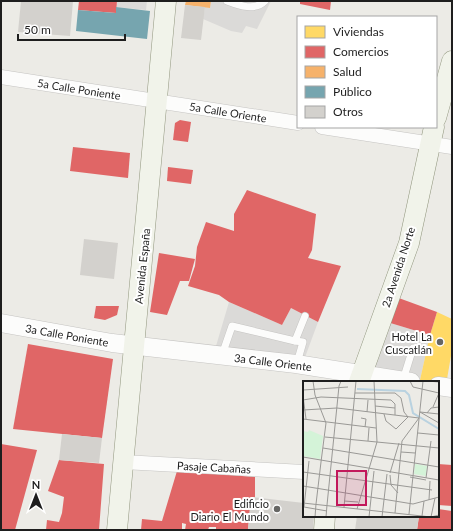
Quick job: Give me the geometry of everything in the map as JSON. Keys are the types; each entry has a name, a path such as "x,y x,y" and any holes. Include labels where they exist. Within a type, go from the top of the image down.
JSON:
{"main road":[{"name":"Avenida España","path":"117,530 133,346 158,101 166,1"},
{"path":"437,114 452,61"},
{"name":"2a Avenida Norte","path":"361,378 409,243 431,135"},
{"path":"324,530 325,517"}],"street":[{"name":"5a Calle Poniente","path":"1,77 158,101"},
{"name":"5a Calle Oriente","path":"158,101 297,123"},
{"path":"336,128 431,135 452,147"},
{"name":"3a Calle Poniente","path":"1,323 133,346"},
{"name":"3a Calle Oriente","path":"133,346 296,364 361,378 407,381"},
{"path":"439,386 452,388"},
{"name":"Pasaje Cabañas","path":"123,462 303,472"}],"lane":[{"path":"227,1 254,8 260,6 265,1"},
{"path":"295,341 305,316"},
{"path":"222,356 232,326 303,342 296,364"},
{"path":"407,381 413,348"}],"shaded area":[{"path":"117,1 147,1 146,10 116,7"},
{"path":"211,1 271,1 257,29 246,26 242,33 231,31 203,19 205,7 210,8"},
{"path":"229,302 282,325 291,308 318,322 304,360 216,346"},
{"path":"387,322 430,335 420,380 375,371 372,362"}],"building: Viviendas":[{"name":"Hotel La Cuscatlán","path":"437,312 452,319 452,350 446,385 439,384 439,381 420,380 430,335"}],"building: Comercios":[{"path":"79,1 117,1 116,13 78,10"},
{"path":"300,1 331,1 330,10 300,4"},
{"path":"180,120 191,122 188,142 173,140 175,123"},
{"path":"73,147 130,153 128,178 70,171"},
{"path":"168,167 193,170 191,184 167,181"},
{"path":"247,190 316,214 312,250 308,258 341,266 318,322 291,308 282,325 229,302 219,295 188,286 195,266 197,247 206,222 234,231 234,214"},
{"path":"159,253 195,259 189,281 180,281 167,315 150,312"},
{"path":"396,297 437,312 430,335 387,322"},
{"path":"96,306 119,306 117,315 105,320 94,318"},
{"path":"28,344 113,359 102,438 13,429"},
{"path":"1,444 37,450 15,530 1,530"},
{"path":"59,460 104,464 99,530 46,530 47,520 59,522 62,513 64,497 48,491"},
{"path":"439,464 452,465 452,506 439,505"},
{"path":"177,471 255,477 255,497 251,497 248,530 216,530 216,527 209,527 208,530 185,530 186,524 182,523 182,530 141,530 142,519 162,521"},
{"path":"439,509 452,511 452,530 417,530 419,517 439,517"}],"building: Salud":[{"path":"186,1 211,1 210,8 185,5"}],"building: Público":[{"path":"116,7 150,11 147,39 76,31 78,10 116,13"}],"building: Otros":[{"path":"21,1 73,1 70,36 18,32"},
{"path":"185,5 205,7 201,40 181,38"},
{"path":"84,239 118,243 114,279 80,275"},
{"path":"62,434 102,438 99,463 59,460"},
{"name":"Edificio Diario El Mundo","path":"251,497 303,503 303,517 314,517 313,530 248,530"},
{"path":"357,517 419,517 417,530 355,530"}],"place":[{"name":"Hotel La Cuscatlán","path":"440,342"},
{"name":"Edificio Diario El Mundo","path":"277,509"}]}
